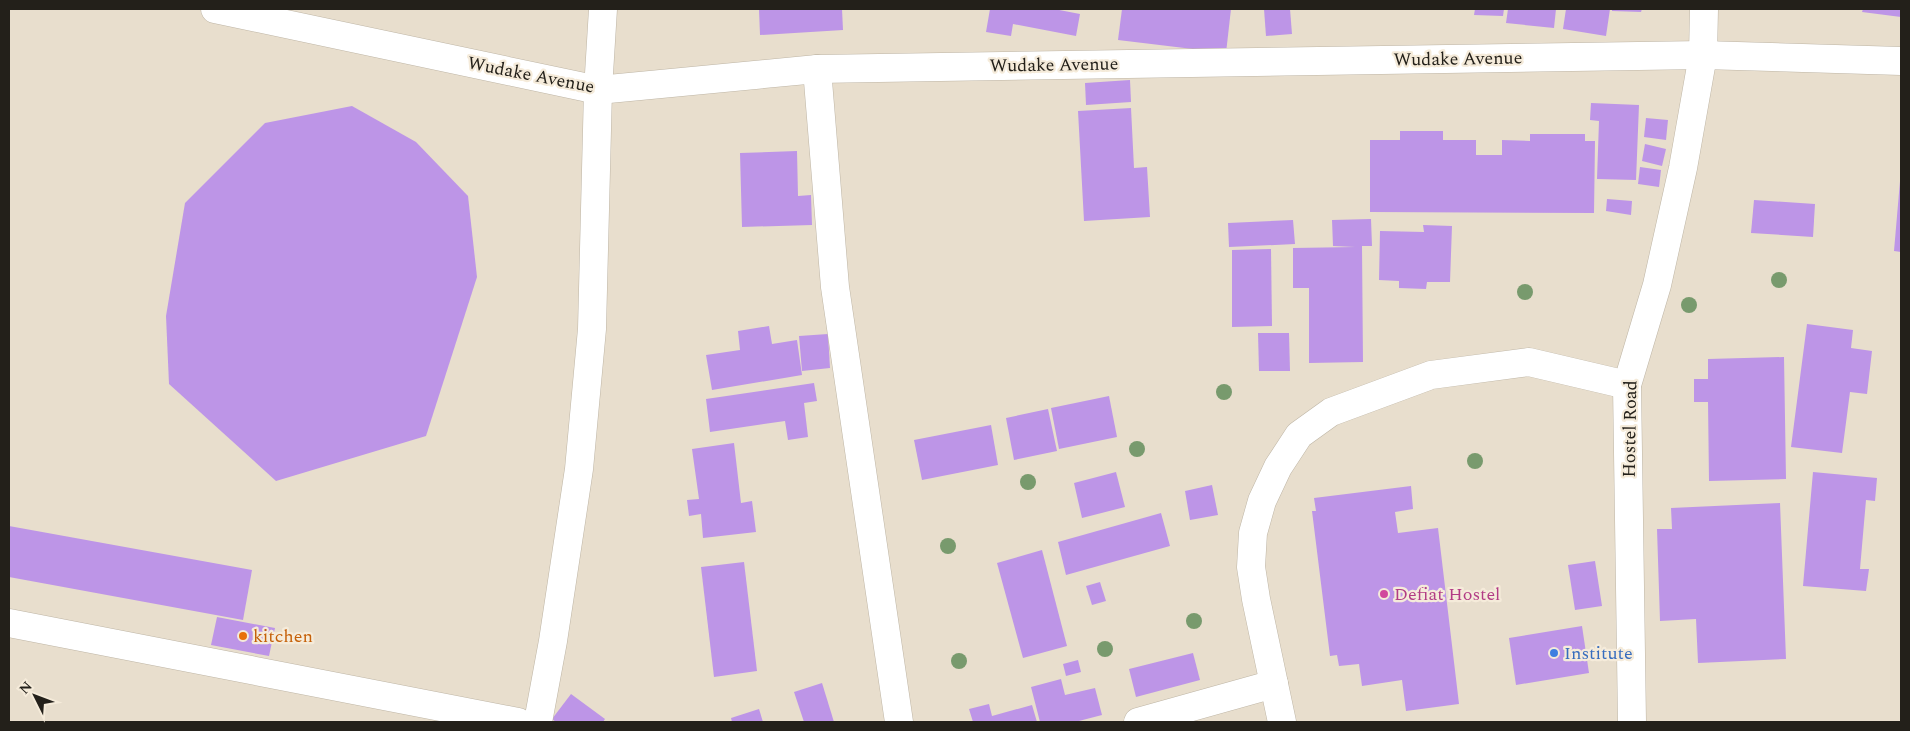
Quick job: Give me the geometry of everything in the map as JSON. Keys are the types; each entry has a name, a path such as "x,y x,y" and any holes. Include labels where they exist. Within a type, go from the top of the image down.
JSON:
{"street":[{"name":"Wudake Avenue","path":"215,9 598,90 816,69 1703,55 1901,61"},
{"path":"538,722 553,641 578,469 590,348 598,90 603,9"},
{"name":"Hostel Road","path":"1632,722 1627,385 1657,285 1683,168 1703,55 1704,9"},
{"path":"816,69 835,287 899,722"},
{"path":"1282,722 1251,567 1253,533 1262,500 1278,467 1300,435 1331,412 1431,375 1529,362 1627,385"},
{"path":"9,623 518,722"},
{"path":"1138,722 1274,684"}],"building":[{"path":"759,9 842,9 843,30 760,35"},
{"path":"990,9 1054,9 1080,14 1076,36 1013,24 1011,36 986,32"},
{"path":"1122,9 1231,9 1226,53 1118,40"},
{"path":"1264,9 1290,9 1292,34 1266,36"},
{"path":"1475,9 1504,9 1503,16 1474,15"},
{"path":"1508,9 1556,9 1554,28 1506,23"},
{"path":"1566,9 1610,9 1606,36 1563,29"},
{"path":"1612,9 1642,9 1641,12 1612,11"},
{"path":"1863,9 1901,9 1901,17 1862,12"},
{"path":"1130,80 1131,102 1086,105 1085,83"},
{"path":"1591,103 1639,105 1636,180 1597,179 1599,121 1590,120"},
{"path":"352,106 416,142 468,196 477,277 426,436 276,481 169,384 166,316 185,203 265,123"},
{"path":"1131,108 1134,168 1147,167 1150,217 1084,221 1078,111"},
{"path":"1646,118 1668,120 1666,140 1644,137"},
{"path":"1400,131 1443,131 1443,140 1476,140 1476,155 1502,155 1502,140 1530,141 1530,134 1585,134 1585,141 1595,141 1594,213 1370,212 1370,140 1400,140"},
{"path":"1645,144 1666,149 1662,166 1642,161"},
{"path":"797,151 798,196 811,195 812,225 742,227 740,153"},
{"path":"1640,167 1661,170 1659,187 1638,184"},
{"path":"1901,181 1901,252 1894,251"},
{"path":"1607,199 1632,201 1631,215 1606,211"},
{"path":"1754,200 1815,204 1813,237 1751,233"},
{"path":"1371,219 1372,246 1362,246 1363,362 1309,363 1309,288 1293,288 1293,248 1355,247 1333,246 1332,220"},
{"path":"1293,220 1295,244 1229,247 1228,223"},
{"path":"1423,225 1452,226 1450,282 1427,282 1426,289 1399,288 1399,281 1379,280 1380,231 1424,232"},
{"path":"1271,249 1272,326 1232,327 1232,250"},
{"path":"1807,324 1853,330 1851,348 1872,351 1867,394 1850,392 1842,453 1791,447"},
{"path":"769,326 772,344 797,340 802,375 712,390 706,355 740,350 738,331"},
{"path":"1258,333 1289,333 1290,371 1259,371"},
{"path":"828,334 830,368 802,371 799,336"},
{"path":"1784,357 1786,479 1709,481 1708,402 1694,402 1694,379 1708,379 1708,359"},
{"path":"814,383 817,401 804,403 808,437 788,440 785,421 710,432 706,399"},
{"path":"1109,396 1117,437 1059,449 1051,408"},
{"path":"1048,409 1057,451 1014,460 1006,418"},
{"path":"991,425 998,465 922,480 914,440"},
{"path":"734,443 741,503 752,501 756,532 703,538 701,514 689,516 687,500 699,499 692,449"},
{"path":"1116,472 1125,507 1082,518 1074,483"},
{"path":"1813,472 1877,478 1875,501 1866,500 1860,569 1869,569 1866,591 1803,586"},
{"path":"1212,485 1218,515 1190,520 1185,491"},
{"name":"Defiat Hostel","path":"1411,486 1413,509 1395,512 1398,533 1438,528 1459,704 1406,711 1402,680 1362,686 1359,664 1339,666 1337,655 1330,656 1312,511 1316,511 1314,498"},
{"path":"1780,503 1786,659 1698,663 1696,619 1660,621 1657,529 1672,529 1671,508"},
{"path":"1161,513 1170,546 1066,575 1058,542"},
{"path":"9,526 252,570 243,620 9,577"},
{"path":"1042,550 1067,646 1023,658 997,563"},
{"path":"1595,561 1602,606 1575,610 1568,565"},
{"path":"744,562 757,671 714,677 701,567"},
{"path":"1100,582 1106,601 1092,605 1086,586"},
{"name":"kitchen","path":"217,617 275,628 269,656 211,645"},
{"path":"1582,626 1589,673 1516,685 1509,638"},
{"path":"1193,653 1200,680 1136,697 1129,669"},
{"path":"1078,660 1081,672 1066,676 1063,664"},
{"path":"1061,679 1065,695 1095,688 1102,715 1075,722 1040,722 1031,687"},
{"path":"822,683 834,722 804,722 794,692"},
{"path":"571,694 605,719 603,722 556,722 552,719"},
{"path":"989,704 992,716 1032,705 1037,722 973,722 969,709"},
{"path":"759,709 763,722 732,722 731,718"}],"place":[{"name":"Defiat Hostel","path":"1384,594"},
{"name":"kitchen","path":"243,636"},
{"name":"Institute","path":"1554,653"}]}
